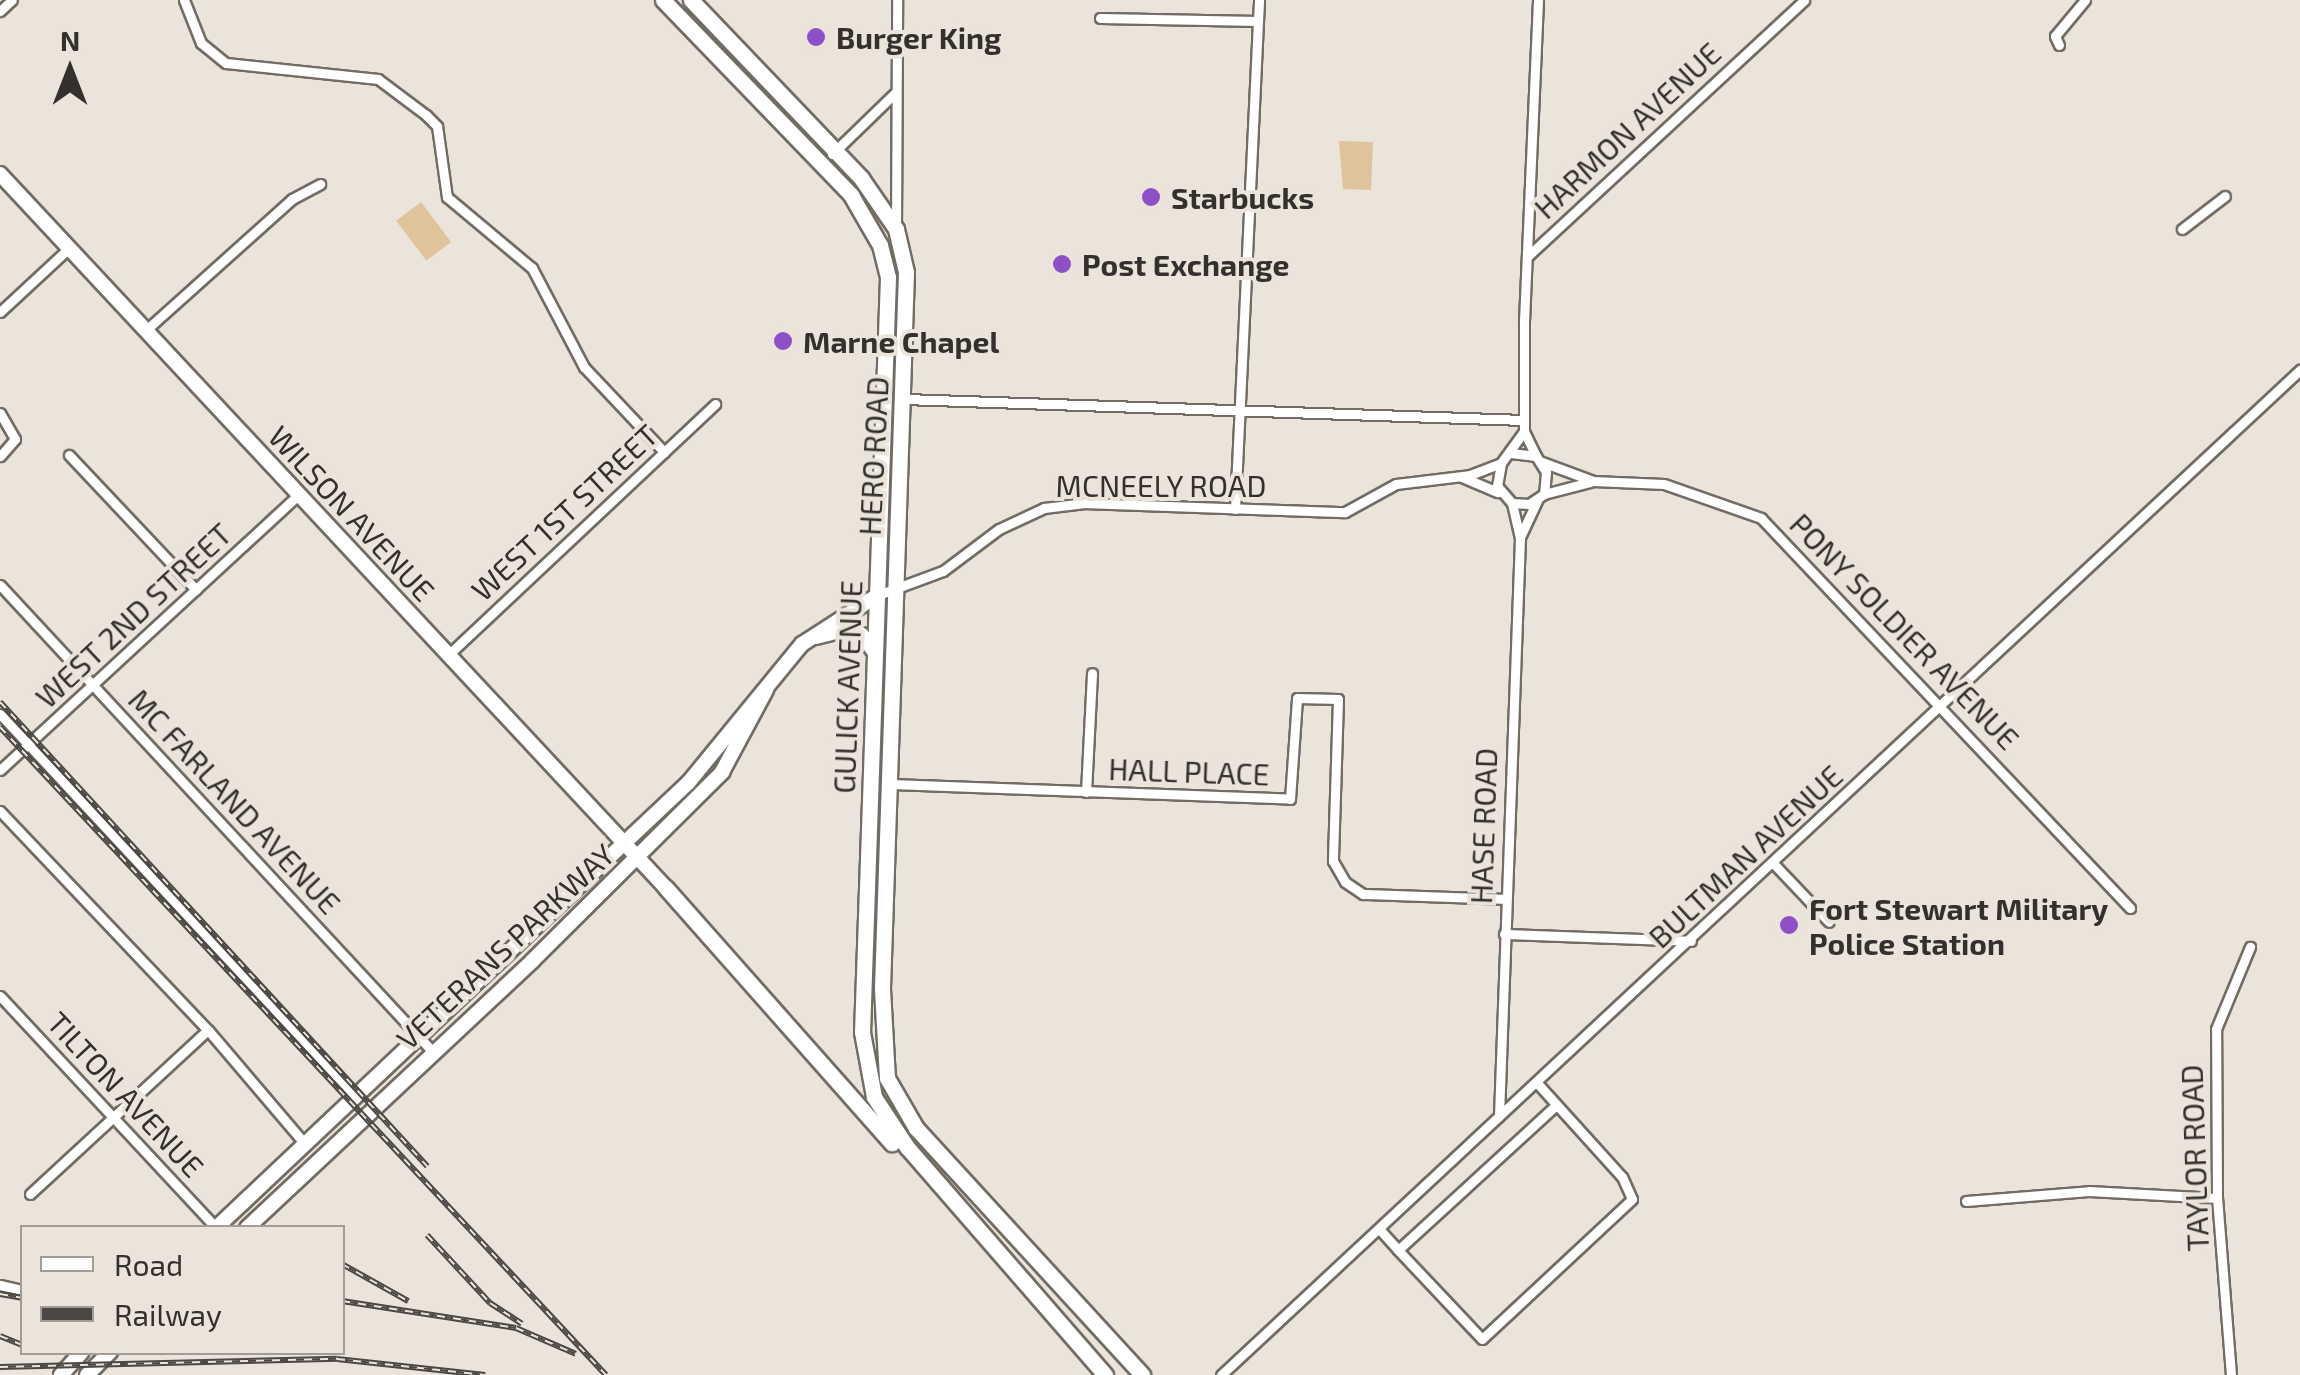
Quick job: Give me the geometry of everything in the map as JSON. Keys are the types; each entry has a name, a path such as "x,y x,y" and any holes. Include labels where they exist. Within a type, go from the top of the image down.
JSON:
{"main road":[{"name":"GULICK AVENUE","path":"663,0 823,164 864,213 888,277 865,1064 890,1126 1105,1375"},
{"path":"692,0 837,148 896,228"},
{"name":"WILSON AVENUE","path":"0,174 666,888"},
{"name":"HERO ROAD","path":"896,228 908,296 894,588 882,1042 887,1078 900,1104 934,1150 1142,1375"},
{"name":"VETERANS PARKWAY","path":"219,1225 688,782 802,644 878,595"},
{"path":"802,644 847,629 862,634 875,653"},
{"name":"VETERANS PARKWAY","path":"250,1225 638,859 739,750 769,680"},
{"path":"666,888 885,1136 966,1216"},
{"path":"61,1375 79,1355"},
{"path":"86,1375 107,1355"}],"street":[{"path":"0,11 12,0"},
{"path":"184,0 200,43 226,63 378,79 426,115 437,126 447,197 532,268 584,366 664,452"},
{"path":"896,228 898,0"},
{"path":"1235,509 1244,410 1259,0"},
{"path":"1500,493 1501,463 1511,453 1524,426 1538,0"},
{"name":"HARMON AVENUE","path":"1529,255 1804,0"},
{"path":"2058,45 2055,36 2085,0"},
{"path":"1100,18 1258,21"},
{"path":"823,164 897,91"},
{"path":"146,330 292,199 320,184"},
{"path":"2182,229 2225,196"},
{"path":"0,312 68,249"},
{"name":"BULTMAN AVENUE","path":"1221,1375 1381,1231 1499,1116 1944,706 2300,370"},
{"path":"904,398 1244,410 1524,426"},
{"name":"WEST 1ST STREET","path":"448,656 715,404"},
{"path":"0,412 15,439 0,456"},
{"path":"1520,538 1540,497 1539,459 1524,426"},
{"path":"1511,453 1539,459 1593,481"},
{"path":"69,455 196,590"},
{"name":"MCNEELY ROAD","path":"878,595 943,571 999,529 1044,508 1083,504 1345,512 1396,484 1459,476 1501,463"},
{"path":"1459,476 1500,493 1512,503 1520,538"},
{"path":"1512,503 1593,481"},
{"name":"PONY SOLDIER AVENUE","path":"1593,481 1664,484 1762,518 1944,706 2130,908"},
{"name":"WEST 2ND STREET","path":"0,770 298,495"},
{"name":"HASE ROAD","path":"1499,1116 1520,538"},
{"name":"MC FARLAND AVENUE","path":"0,585 433,1052"},
{"path":"1086,792 1092,673"},
{"name":"HALL PLACE","path":"889,784 1290,799 1297,698 1338,699 1333,860 1345,882 1363,894 1504,899"},
{"path":"0,714 356,1097"},
{"path":"0,812 208,1030 305,1144"},
{"path":"1773,863 1829,922"},
{"path":"1504,934 1691,941"},
{"name":"TAYLOR ROAD","path":"2231,1375 2217,1198 2216,1030 2250,947"},
{"name":"TILTON AVENUE","path":"0,996 213,1225"},
{"path":"30,1194 208,1030"},
{"path":"1381,1231 1482,1339 1632,1199 1622,1177 1536,1084"},
{"path":"1398,1250 1556,1105"},
{"path":"1966,1201 2089,1191 2217,1198"}],"shaded area":[{"path":"1339,141 1373,142 1371,190 1343,189"},
{"path":"421,202 451,242 426,261 396,221"}],"railway":[{"path":"0,702 427,1166"},
{"path":"0,727 606,1375"},
{"path":"427,1235 490,1303 522,1324"},
{"path":"345,1266 408,1301"},
{"path":"0,1294 20,1298"},
{"path":"345,1301 516,1328 576,1354"},
{"path":"0,1336 20,1344"},
{"path":"0,1367 337,1359 485,1375"}],"place":[{"name":"Burger King","path":"816,37"},
{"name":"Starbucks","path":"1151,197"},
{"name":"Post Exchange","path":"1062,264"},
{"name":"Marne Chapel","path":"783,341"},
{"name":"Fort Stewart Military Police Station","path":"1789,925"}]}
